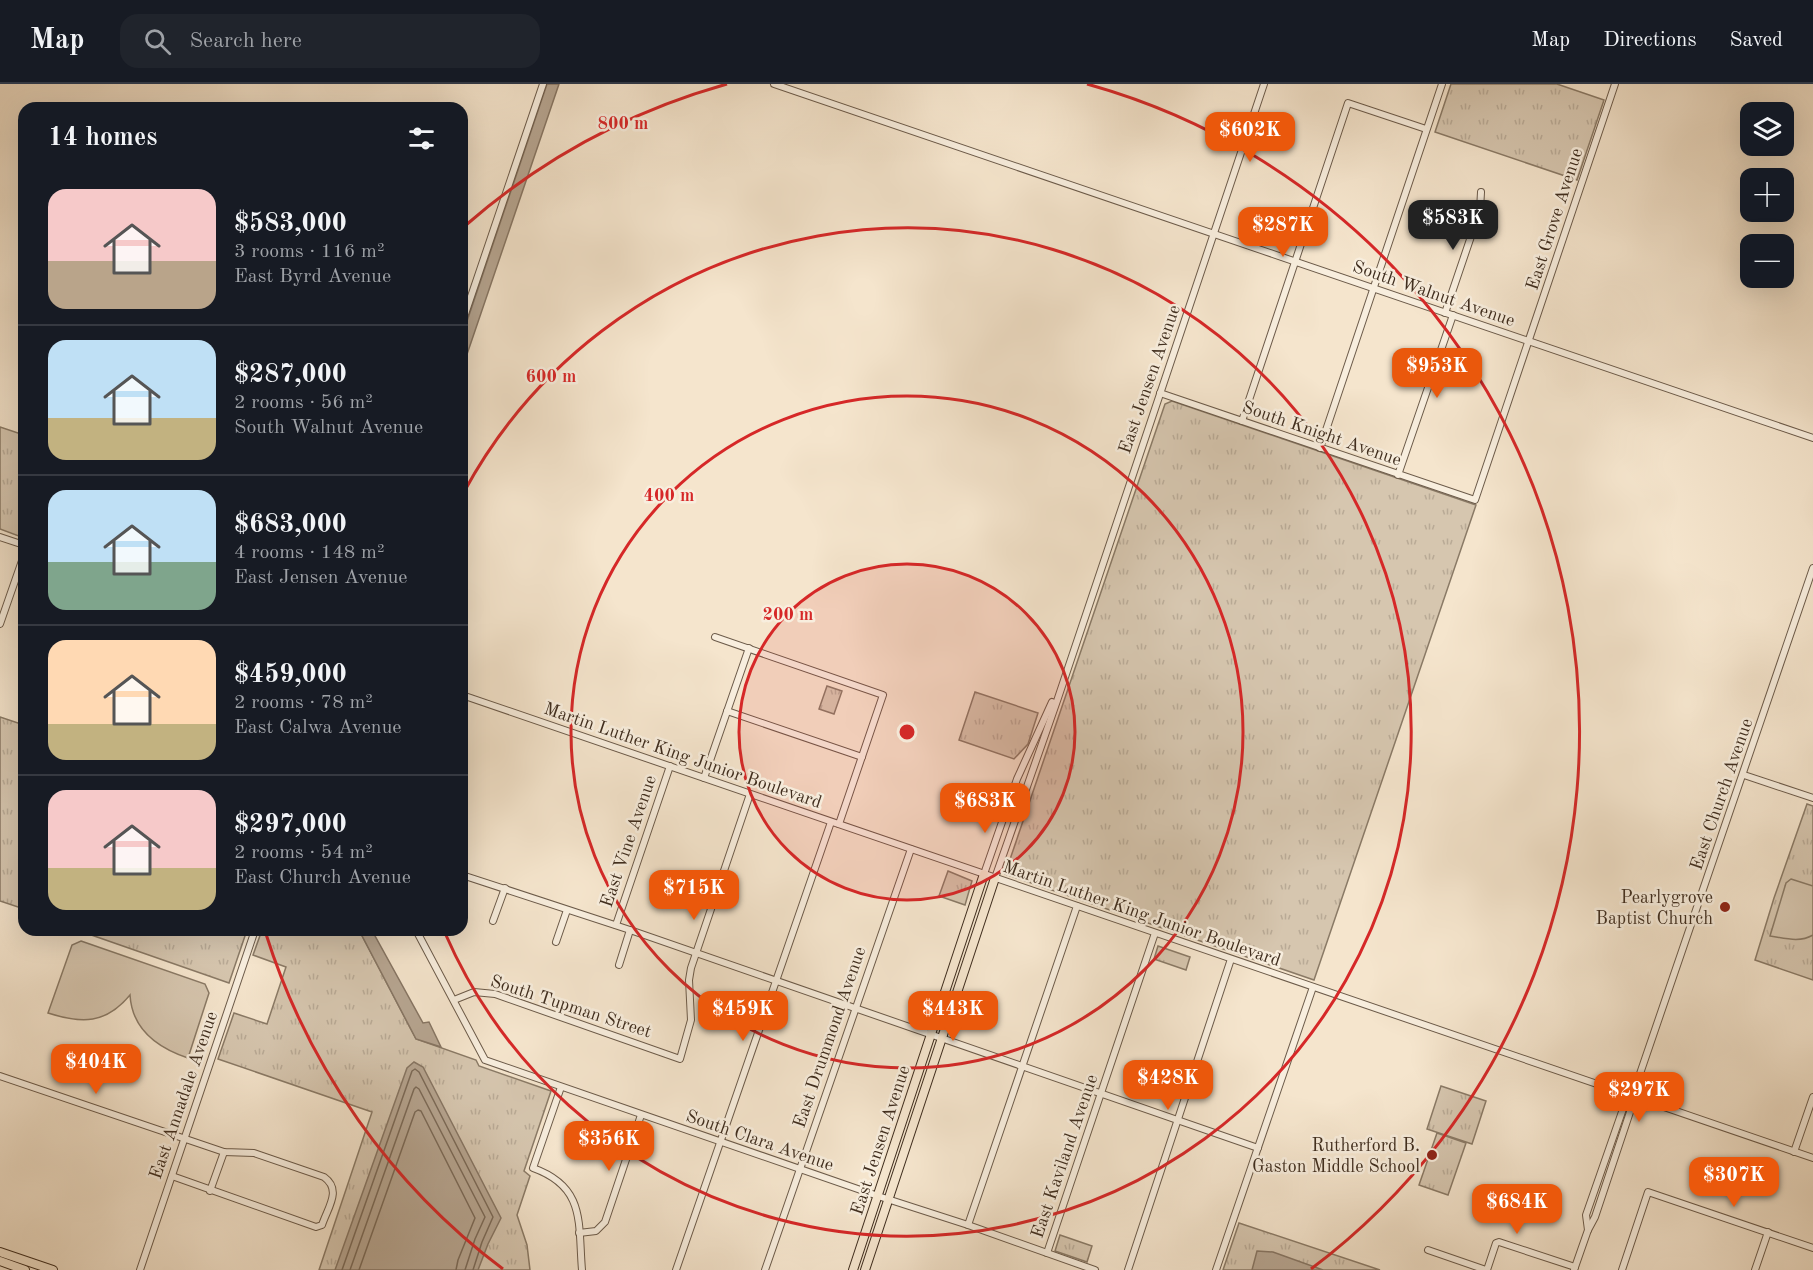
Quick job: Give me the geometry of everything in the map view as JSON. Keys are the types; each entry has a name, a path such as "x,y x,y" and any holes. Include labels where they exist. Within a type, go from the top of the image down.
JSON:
{"main road":[{"name":"East Jensen Avenue","path":"853,1270 984,874"},
{"name":"East Jensen Avenue","path":"865,1270 995,878"},
{"path":"0,1252 53,1270"},
{"path":"0,1262 25,1270"}],"street":[{"path":"468,305 543,84"},
{"name":"South Walnut Avenue","path":"774,84 1813,438"},
{"name":"East Jensen Avenue","path":"995,878 1264,84"},
{"path":"1320,448 1442,84"},
{"name":"East Grove Avenue","path":"1475,500 1616,84"},
{"path":"1242,422 1348,103 1426,129"},
{"path":"1445,313 1480,210 1481,192"},
{"path":"1398,475 1453,315"},
{"name":"South Knight Avenue","path":"1160,393 1475,500"},
{"path":"0,537 18,543"},
{"name":"East Church Avenue","path":"1574,1268 1595,1217 1631,1109 1632,1097 1813,568"},
{"path":"0,624 18,572"},
{"path":"715,637 883,694 839,824"},
{"path":"704,778 748,648"},
{"name":"East Jensen Avenue","path":"984,874 1017,779 1061,683"},
{"name":"Martin Luther King Junior Boulevard","path":"468,697 1813,1158"},
{"path":"727,711 862,758"},
{"name":"East Vine Avenue","path":"616,926 670,766"},
{"path":"1744,775 1813,798"},
{"path":"696,953 750,794"},
{"path":"676,1270 831,822"},
{"name":"East Drummond Avenue","path":"765,1270 910,849"},
{"path":"468,877 630,930 1258,1148"},
{"path":"494,921 505,888"},
{"path":"968,1225 1077,906"},
{"path":"556,942 567,909"},
{"path":"619,965 630,930"},
{"name":"East Kaviland Avenue","path":"1047,1253 1155,933"},
{"name":"East Annadale Avenue","path":"140,1270 253,936"},
{"path":"419,936 454,1000"},
{"name":"South Tupman Street","path":"454,1000 474,992 495,994 680,1059 691,1020 688,980 696,953"},
{"path":"1128,1270 1231,959"},
{"path":"1216,1270 1313,987"},
{"name":"South Clara Avenue","path":"454,1000 484,1060 1095,1270"},
{"path":"0,1076 224,1152 254,1153 324,1177 334,1188 322,1225 316,1227 172,1176"},
{"path":"561,1087 533,1168 551,1175 567,1189 575,1204 582,1270"},
{"path":"1794,1152 1813,1097"},
{"path":"579,1233 596,1231 605,1222 641,1115"},
{"path":"210,1191 224,1152"},
{"path":"1622,1270 1648,1192 1813,1248"},
{"path":"1755,1270 1768,1232"},
{"path":"1428,1251 1486,1270 1496,1243 1499,1242 1574,1268"}],"green space":[{"path":"1451,84 1557,84 1604,100 1577,180 1435,132"},
{"path":"1172,401 1476,505 1314,980 1005,874 1165,404"},
{"path":"0,427 18,433 18,536 0,529"},
{"path":"827,686 842,691 834,714 819,709"},
{"path":"975,692 1038,713 1028,744 1014,759 959,740"},
{"path":"0,717 18,723 18,907 0,901"},
{"path":"1807,804 1813,806 1813,980 1755,960"},
{"path":"948,871 972,881 965,905 939,896"},
{"path":"1791,879 1813,886 1813,935 1803,939 1770,936 1786,883"},
{"path":"94,936 245,936 229,983"},
{"path":"260,936 362,936 416,1039 476,1060 479,1066 551,1091 524,1171 530,1176 517,1215 527,1245 530,1270 319,1270 372,1112 218,1059 234,1013 267,1024 286,967 253,955"},
{"path":"81,941 205,984 209,993 188,1058 167,1049 148,1036 136,1018 130,995 112,1012 93,1019 72,1019 48,1013 72,945"},
{"path":"1158,946 1190,957 1186,970 1154,959"},
{"path":"1441,1086 1486,1101 1472,1144 1427,1129"},
{"path":"1437,1133 1466,1143 1448,1195 1419,1185"},
{"path":"1239,1223 1380,1270 1223,1270"},
{"path":"1060,1235 1092,1246 1087,1262 1055,1251"}],"water":[{"path":"547,84 559,84 468,351 468,318"},
{"path":"362,936 375,936 423,1023 429,1022 441,1047 416,1039"},
{"path":"414,1062 423,1067 501,1218 478,1270 335,1270 407,1068"},
{"path":"1257,1251 1273,1252 1323,1270 1252,1270"}],"place":[{"name":"Pearlygrove Baptist Church","path":"1725,907"},
{"name":"Rutherford B. Gaston Middle School","path":"1432,1155"}]}
